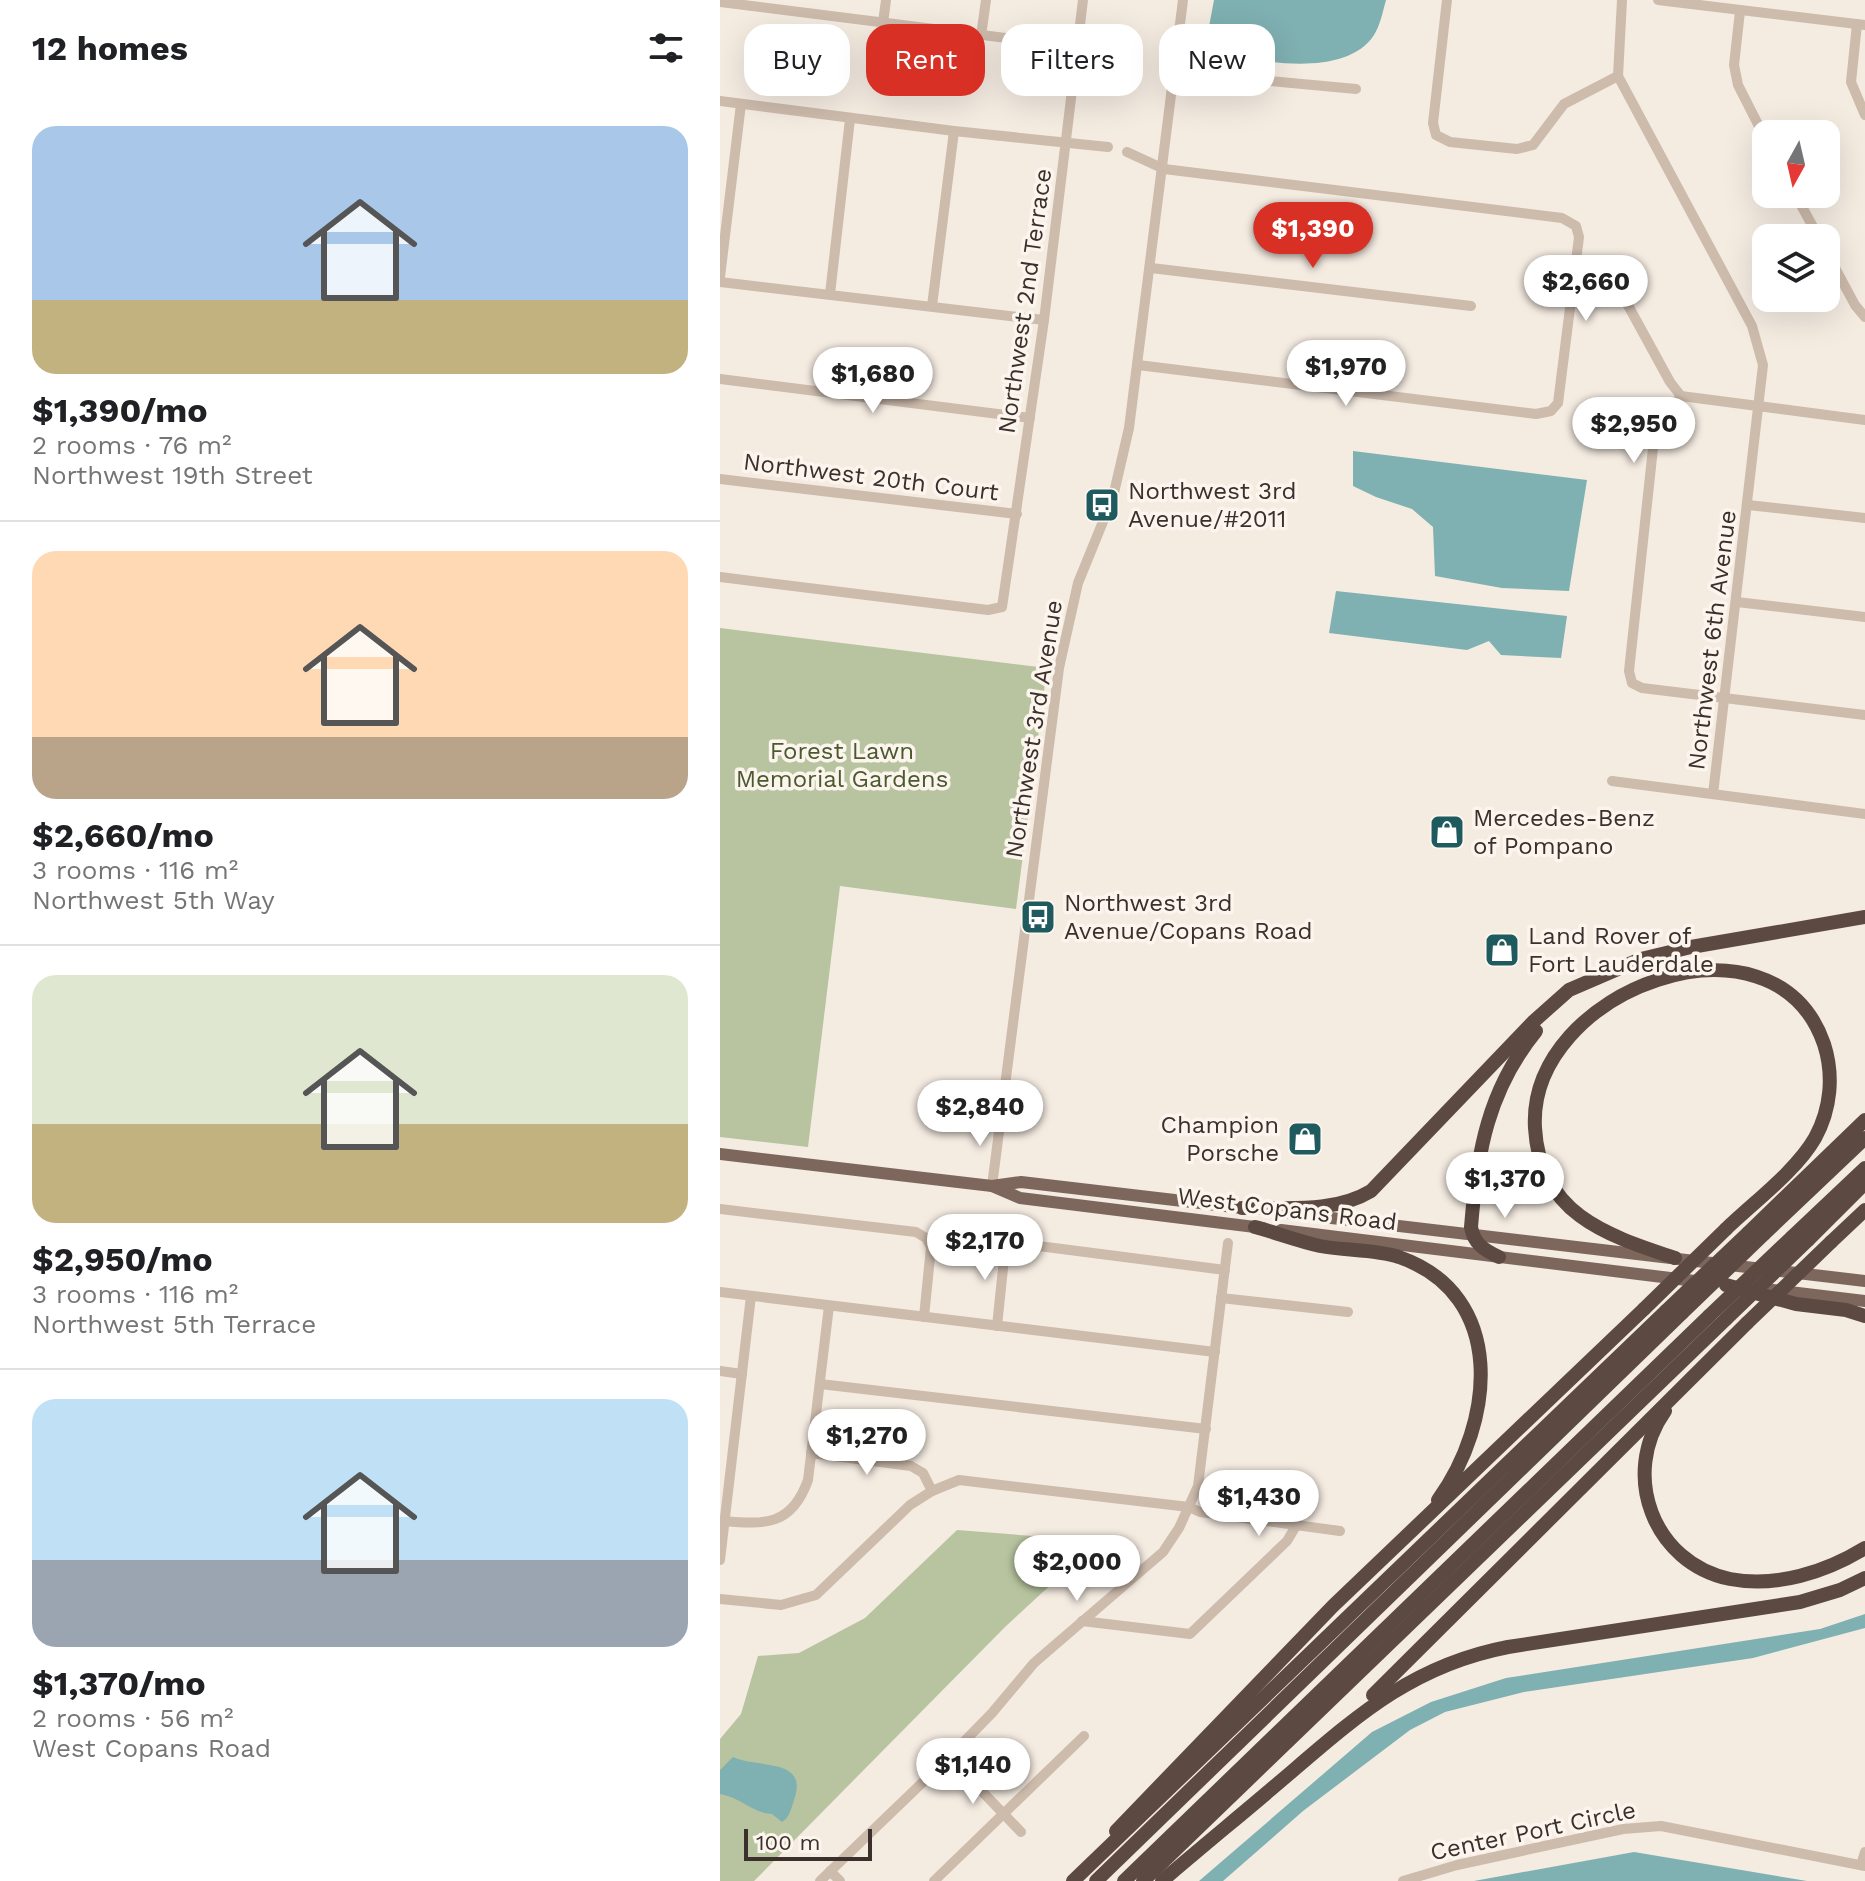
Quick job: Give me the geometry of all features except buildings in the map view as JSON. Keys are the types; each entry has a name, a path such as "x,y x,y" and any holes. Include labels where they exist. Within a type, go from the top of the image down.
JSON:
{"highway":[{"path":"1242,1208 1332,1206 1371,1191 1552,1002 1575,987 1641,959 1672,951 1865,917"},
{"path":"1499,1257 1480,1247 1472,1235 1471,1223 1484,1130 1495,1097 1522,1048 1547,1018 1572,996 1611,971"},
{"path":"1075,1879 1126,1819 1314,1625 1797,1161 1815,1138 1828,1102 1829,1066 1814,1022 1781,988 1745,973 1696,971 1626,994 1593,1014 1574,1031 1552,1057 1543,1076 1535,1117 1537,1145 1551,1184 1569,1208 1603,1233 1675,1258"},
{"path":"1075,1879 1865,1120"},
{"path":"1096,1881 1865,1138"},
{"path":"1124,1881 1865,1168"},
{"path":"1143,1881 1865,1183"},
{"path":"1339,1730 1693,1376 1865,1210"},
{"path":"1255,1227 1321,1246 1390,1255 1414,1264 1430,1273 1452,1294 1463,1308 1475,1335 1482,1381 1478,1412 1467,1449 1438,1499 1382,1559"},
{"path":"1726,1285 1796,1304 1846,1310 1865,1316"},
{"path":"1693,1376 1664,1412 1653,1432 1644,1469 1644,1486 1650,1509 1664,1536 1677,1550 1719,1576 1756,1581 1812,1572 1836,1564 1865,1548"},
{"path":"1162,1881 1339,1730 1408,1681 1478,1653 1800,1602 1840,1590 1865,1578"}],"main road":[{"name":"West Copans Road","path":"720,1154 992,1186 1021,1182 1865,1281"},
{"name":"West Copans Road","path":"992,1186 1020,1198 1865,1301"}],"street":[{"path":"883,23 886,0"},
{"path":"983,24 986,0"},
{"name":"Northwest 2nd Terrace","path":"1080,24 1083,0"},
{"name":"Northwest 3rd Avenue","path":"1180,24 1183,0"},
{"path":"1447,0 1433,123 1436,135 1450,142 1517,149 1533,145 1564,104 1618,76 1622,0"},
{"path":"1658,0 1861,24 1851,82 1865,115"},
{"path":"720,2 787,5 891,24"},
{"path":"1740,11 1734,65 1738,85 1756,120"},
{"name":"Northwest 6th Avenue","path":"1618,76 1752,326 1763,365 1713,794"},
{"path":"1275,81 1356,89"},
{"name":"Northwest 2nd Terrace","path":"720,577 988,610 1002,607 1044,320 1072,96"},
{"name":"Northwest 3rd Avenue","path":"992,1186 1059,668 1078,583 1113,497 1129,428 1172,96"},
{"path":"720,101 850,119 1108,147"},
{"path":"741,104 724,202 720,280 1044,320"},
{"path":"830,294 850,119"},
{"path":"932,306 954,131"},
{"path":"1127,152 1164,169 1562,218 1576,226 1579,237 1558,403 1551,411 1536,414 1138,365"},
{"path":"1151,268 1471,306"},
{"path":"1575,270 1603,274 1618,287 1670,382 1681,396 1865,420"},
{"path":"1840,277 1865,317"},
{"path":"720,379 1030,418"},
{"path":"1681,396 1658,424 1654,439 1629,671 1632,683 1642,688 1865,715"},
{"name":"Northwest 20th Court","path":"720,479 1017,514"},
{"path":"1748,505 1865,518"},
{"path":"1737,602 1865,617"},
{"path":"1612,781 1865,814"},
{"path":"720,1209 916,1232 926,1238 931,1247 924,1317"},
{"path":"820,1881 949,1757 1034,1663 1163,1552 1179,1528 1198,1486 1228,1243"},
{"path":"997,1326 1004,1259 1009,1248 1023,1244 1225,1270"},
{"path":"720,1292 1215,1352"},
{"path":"720,1560 751,1296"},
{"path":"1221,1298 1348,1312"},
{"path":"724,1521 771,1522 787,1514 802,1498 808,1480 829,1306"},
{"path":"720,1371 742,1374"},
{"path":"820,1384 1206,1429"},
{"path":"811,1453 911,1466 923,1473 932,1491"},
{"path":"720,1599 781,1605 816,1595 910,1505 932,1491 959,1480 1189,1507 1200,1512 1340,1531"},
{"path":"1082,1621 1190,1634 1287,1541 1296,1526"},
{"path":"934,1881 1084,1736"},
{"path":"949,1757 1021,1832"},
{"name":"Center Port Circle","path":"1403,1881 1457,1865 1623,1829 1661,1826 1863,1866 1865,1852"},
{"path":"830,1871 840,1881"}],"green space":[{"name":"Forest Lawn Memorial Gardens","path":"720,628 1047,668 1016,909 840,886 808,1147 720,1137"},
{"path":"957,1530 1070,1539 1084,1545 1081,1557 1005,1627 754,1881 720,1881 720,1739 741,1714 758,1656 799,1653 865,1618"}],"water":[{"path":"1214,0 1386,0 1374,35 1360,49 1319,63 1275,62 1275,24 1210,24"},
{"path":"1353,451 1587,480 1569,591 1502,588 1435,576 1433,527 1412,509 1353,486"},
{"path":"1336,591 1567,616 1561,658 1501,655 1489,641 1467,650 1329,633"},
{"path":"1865,1614 1865,1628 1753,1658 1524,1692 1445,1712 1410,1730 1303,1811 1223,1881 1199,1881 1372,1732 1431,1702 1506,1678 1820,1629"},
{"path":"733,1757 779,1767 794,1777 797,1786 785,1820 782,1822 772,1814 720,1794 720,1770"},
{"path":"1634,1852 1807,1881 1474,1881"}],"place":[{"name":"Northwest 3rd Avenue/#2011","path":"1102,505"},
{"name":"Mercedes-Benz of Pompano","path":"1447,832"},
{"name":"Northwest 3rd Avenue/Copans Road","path":"1038,917"},
{"name":"Land Rover of Fort Lauderdale","path":"1502,950"},
{"name":"Champion Porsche","path":"1305,1139"}]}
